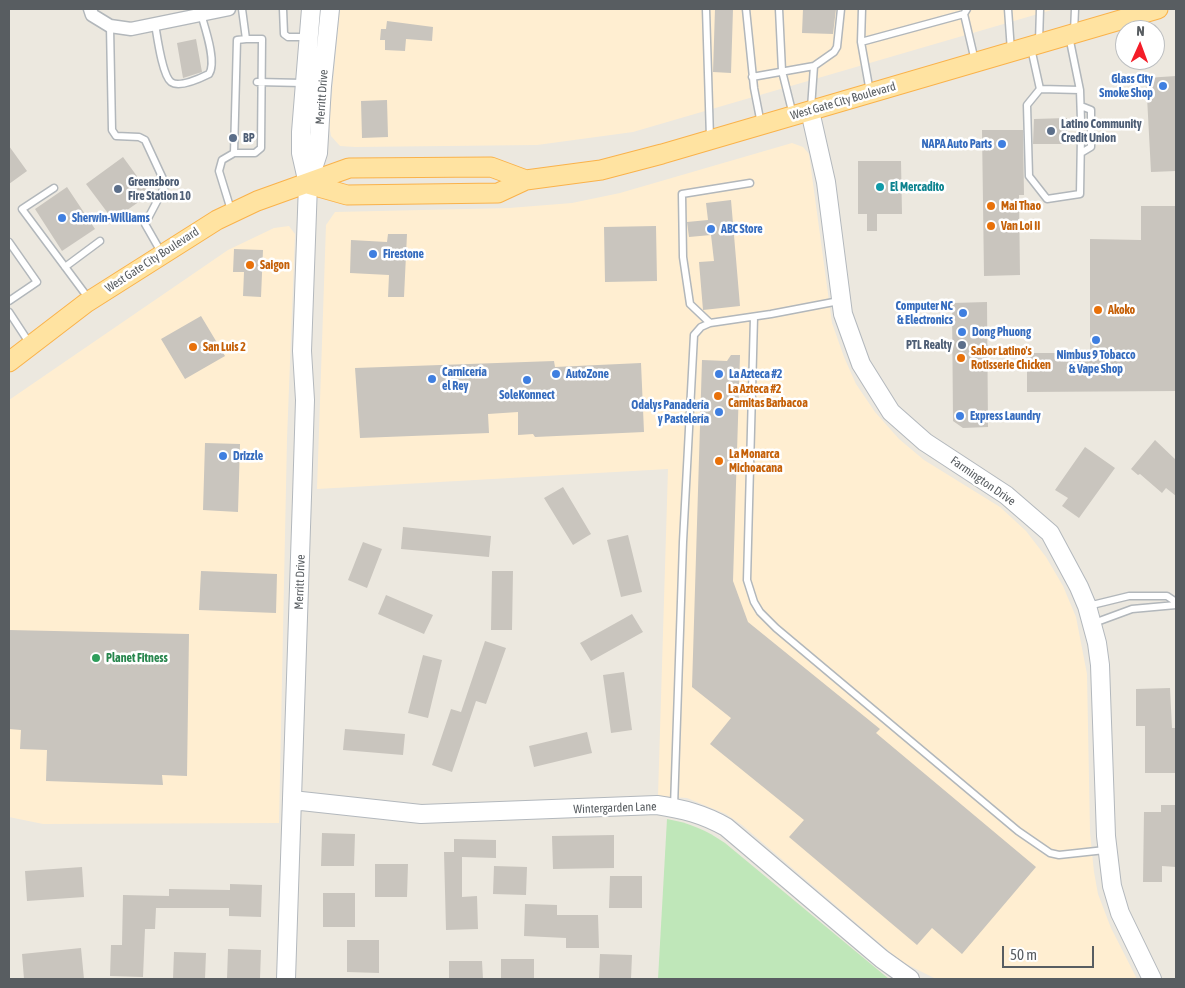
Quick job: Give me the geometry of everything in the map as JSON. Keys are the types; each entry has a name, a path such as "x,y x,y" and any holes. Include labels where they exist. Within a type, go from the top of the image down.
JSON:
{"main road":[{"name":"West Gate City Boulevard","path":"308,184 347,195 498,194 526,180 601,170 802,114 1158,9"},
{"name":"West Gate City Boulevard","path":"9,362 90,300 162,253 232,213 258,201 349,168 491,167 526,180"}],"street":[{"path":"90,9 92,15 110,26 131,29 229,9"},
{"name":"Merritt Drive","path":"308,184 300,153 312,9"},
{"name":"Merritt Drive","path":"286,979 305,400 302,357 308,184 318,153 322,86 330,9"},
{"name":"Farmington Drive","path":"802,114 826,182 841,300 861,364 892,412 925,442 1006,495 1050,533 1087,606 1093,623 1100,665 1107,849 1112,886 1120,913 1152,979"},
{"name":"Wintergarden Lane","path":"292,800 421,814 657,805 707,816 726,827 882,959 910,979"}],"lane":[{"path":"242,9 246,39"},
{"path":"283,9 284,34 288,37 309,37"},
{"path":"706,9 710,140"},
{"path":"746,9 752,77 761,125"},
{"path":"779,9 782,72 785,82 802,114"},
{"path":"752,77 814,66 834,52 837,47 841,9"},
{"path":"862,9 861,42 870,94"},
{"path":"1008,9 1011,52"},
{"path":"1040,9 1035,45 1040,89 1027,104 1029,176 1047,199 1080,194 1081,135"},
{"path":"1075,9 1072,34 1080,90 1081,121"},
{"path":"861,42 966,11 975,63"},
{"path":"155,24 168,78 176,83 189,81 209,74 212,70 212,61 201,14"},
{"path":"110,26 112,130 116,136 139,137 145,140 164,181 164,188 145,224 162,253"},
{"path":"232,213 219,171 222,160 234,153 255,153 261,148 258,117 259,63 262,39 237,40 240,82 238,132 234,153"},
{"path":"802,114 814,66"},
{"path":"260,82 305,83"},
{"path":"1040,89 1080,90"},
{"path":"1081,106 1091,110 1091,148 1081,154"},
{"path":"710,323 690,304 683,257 682,194 750,183"},
{"path":"54,188 22,209 90,300"},
{"path":"65,267 100,241"},
{"path":"9,242 36,282 9,301"},
{"path":"674,808 682,542 694,335 700,327 710,323 754,317 841,300"},
{"path":"9,312 31,345"},
{"path":"754,317 747,580 754,602 760,612 802,651 1012,825 1050,853 1058,855 1107,849"},
{"path":"1087,606 1129,596 1167,596 1176,604"},
{"path":"1093,623 1132,609 1176,604"}],"shaded area":[{"path":"340,9 1055,9 633,132 537,145 355,147 340,146 331,136 329,124"},
{"path":"792,143 803,147 809,154 832,323 856,384 875,412 899,439 924,460 1000,507 1026,531 1046,557 1063,586 1076,617 1087,674 1090,832 1094,872 1098,894 1111,928 1137,979 936,979 904,963 890,952 742,825 726,814 687,798 658,796 668,469 317,489 326,225 335,212 509,208 572,203 620,193"},
{"path":"289,226 295,234 287,439 279,823 43,824 9,817 9,400 228,250 274,228"}],"green space":[{"path":"667,819 698,828 725,843 889,979 658,979"}],"building":[{"path":"715,9 733,9 731,73 713,72"},
{"path":"803,9 836,9 833,34 802,33"},
{"path":"387,21 433,27 432,41 406,39 405,51 385,50 385,40 380,40 381,29 386,29"},
{"path":"196,39 202,72 183,78 177,43"},
{"path":"1176,76 1176,171 1151,172 1146,78"},
{"path":"387,100 388,137 362,138 361,101"},
{"name":"Latino Community Credit Union","path":"1067,118 1067,144 1033,144 1034,119"},
{"path":"982,130 1023,130 1024,195 1019,195 1020,275 984,276"},
{"path":"9,146 27,171 9,184"},
{"name":"Greensboro Fire Station 10","path":"123,157 150,194 113,220 86,184"},
{"name":"El Mercadito","path":"858,161 901,161 902,214 877,214 877,231 867,231 867,214 858,214"},
{"path":"67,187 95,229 62,251 35,209"},
{"path":"731,200 740,306 703,310 699,262 714,261 711,235 689,237 687,222 708,220 706,203"},
{"path":"1141,206 1176,206 1176,391 1027,392 1027,353 1090,353 1090,239 1141,240"},
{"path":"656,226 657,281 605,282 604,227"},
{"path":"388,234 407,234 404,297 388,297 389,275 350,273 351,240 387,242"},
{"path":"234,249 263,250 261,297 243,296 244,272 233,272"},
{"path":"987,302 988,427 963,428 953,421 952,303"},
{"name":"San Luis 2","path":"201,316 225,356 185,379 161,339"},
{"path":"731,355 740,355 733,581 748,622 880,729 876,733 1036,867 962,954 932,928 917,945 789,837 804,820 710,744 731,718 692,687 702,360 727,361"},
{"path":"554,361 555,367 641,363 644,432 535,437 533,434 518,435 518,412 488,414 489,433 360,438 355,368"},
{"path":"1155,440 1176,460 1176,496 1166,488 1162,493 1140,474 1138,475 1131,469"},
{"path":"205,443 240,444 238,512 203,510"},
{"path":"1085,447 1115,468 1079,518 1062,506 1068,498 1055,490"},
{"path":"563,487 591,534 573,545 544,498"},
{"path":"403,527 491,536 489,557 401,549"},
{"path":"628,535 642,592 621,597 607,540"},
{"path":"363,542 382,549 367,588 348,580"},
{"path":"201,571 277,574 276,613 199,610"},
{"path":"492,571 513,571 512,630 491,630"},
{"path":"386,595 433,615 424,634 378,614"},
{"path":"632,614 643,632 591,661 580,643"},
{"path":"9,630 189,634 187,776 162,775 163,785 46,781 47,750 20,749 21,730 9,729"},
{"path":"485,641 506,648 486,704 476,701 452,772 432,765 451,709 461,712"},
{"path":"423,655 442,660 428,718 408,713"},
{"path":"624,672 632,730 611,733 603,675"},
{"path":"1170,688 1172,728 1176,728 1176,773 1145,773 1145,726 1136,726 1136,689"},
{"path":"345,729 405,734 403,755 343,750"},
{"path":"587,732 592,753 534,767 529,746"},
{"path":"1161,805 1176,805 1176,867 1162,866 1162,882 1143,882 1144,812 1161,812"},
{"path":"322,833 355,834 354,866 321,866"},
{"path":"614,835 614,868 553,869 552,836"},
{"path":"454,839 496,840 496,858 462,857 462,897 477,896 478,929 446,930 444,852 454,852"},
{"path":"375,864 408,864 407,897 375,897"},
{"path":"494,866 527,867 526,895 493,894"},
{"path":"82,867 84,897 27,901 25,871"},
{"path":"610,876 642,876 642,908 609,908"},
{"path":"230,884 262,885 261,917 229,916 229,908 156,908 155,929 145,929 143,977 110,976 111,945 122,945 123,895 169,896 169,889 230,890"},
{"path":"323,893 355,893 355,927 323,927"},
{"path":"525,904 557,905 557,915 598,915 599,948 566,948 566,938 524,936"},
{"path":"347,940 379,940 379,973 347,972"},
{"path":"81,948 84,979 24,979 22,954"},
{"path":"228,949 261,950 260,979 227,979"},
{"path":"174,952 206,953 205,979 173,979"},
{"path":"600,954 632,955 631,979 599,979"},
{"path":"501,959 534,959 534,979 501,979"},
{"path":"449,961 482,961 483,979 449,979"}],"place":[{"name":"Glass City Smoke Shop","path":"1163,86"},
{"name":"Latino Community Credit Union","path":"1051,131"},
{"name":"BP","path":"233,138"},
{"name":"NAPA Auto Parts","path":"1002,144"},
{"name":"El Mercadito","path":"880,187"},
{"name":"Greensboro Fire Station 10","path":"118,189"},
{"name":"Mai Thao","path":"991,206"},
{"name":"Sherwin-Williams","path":"62,218"},
{"name":"Van Loi II","path":"991,226"},
{"name":"ABC Store","path":"711,229"},
{"name":"Firestone","path":"373,254"},
{"name":"Saigon","path":"250,265"},
{"name":"Akoko","path":"1098,310"},
{"name":"Computer NC & Electronics","path":"963,313"},
{"name":"Dong Phuong","path":"962,332"},
{"name":"Nimbus 9 Tobacco & Vape Shop","path":"1096,340"},
{"name":"PTL Realty","path":"962,345"},
{"name":"San Luis 2","path":"193,347"},
{"name":"Sabor Latino's Rotisserie Chicken","path":"961,358"},
{"name":"AutoZone","path":"556,374"},
{"name":"La Azteca #2","path":"719,374"},
{"name":"Carnicería el Rey","path":"432,379"},
{"name":"SoleKonnect","path":"527,380"},
{"name":"La Azteca #2 Carnitas Barbacoa","path":"718,396"},
{"name":"Odalys Panadería y Pastelería","path":"719,412"},
{"name":"Express Laundry","path":"960,416"},
{"name":"Drizzle","path":"223,456"},
{"name":"La Monarca Michoacana","path":"719,461"},
{"name":"Planet Fitness","path":"96,658"}]}
